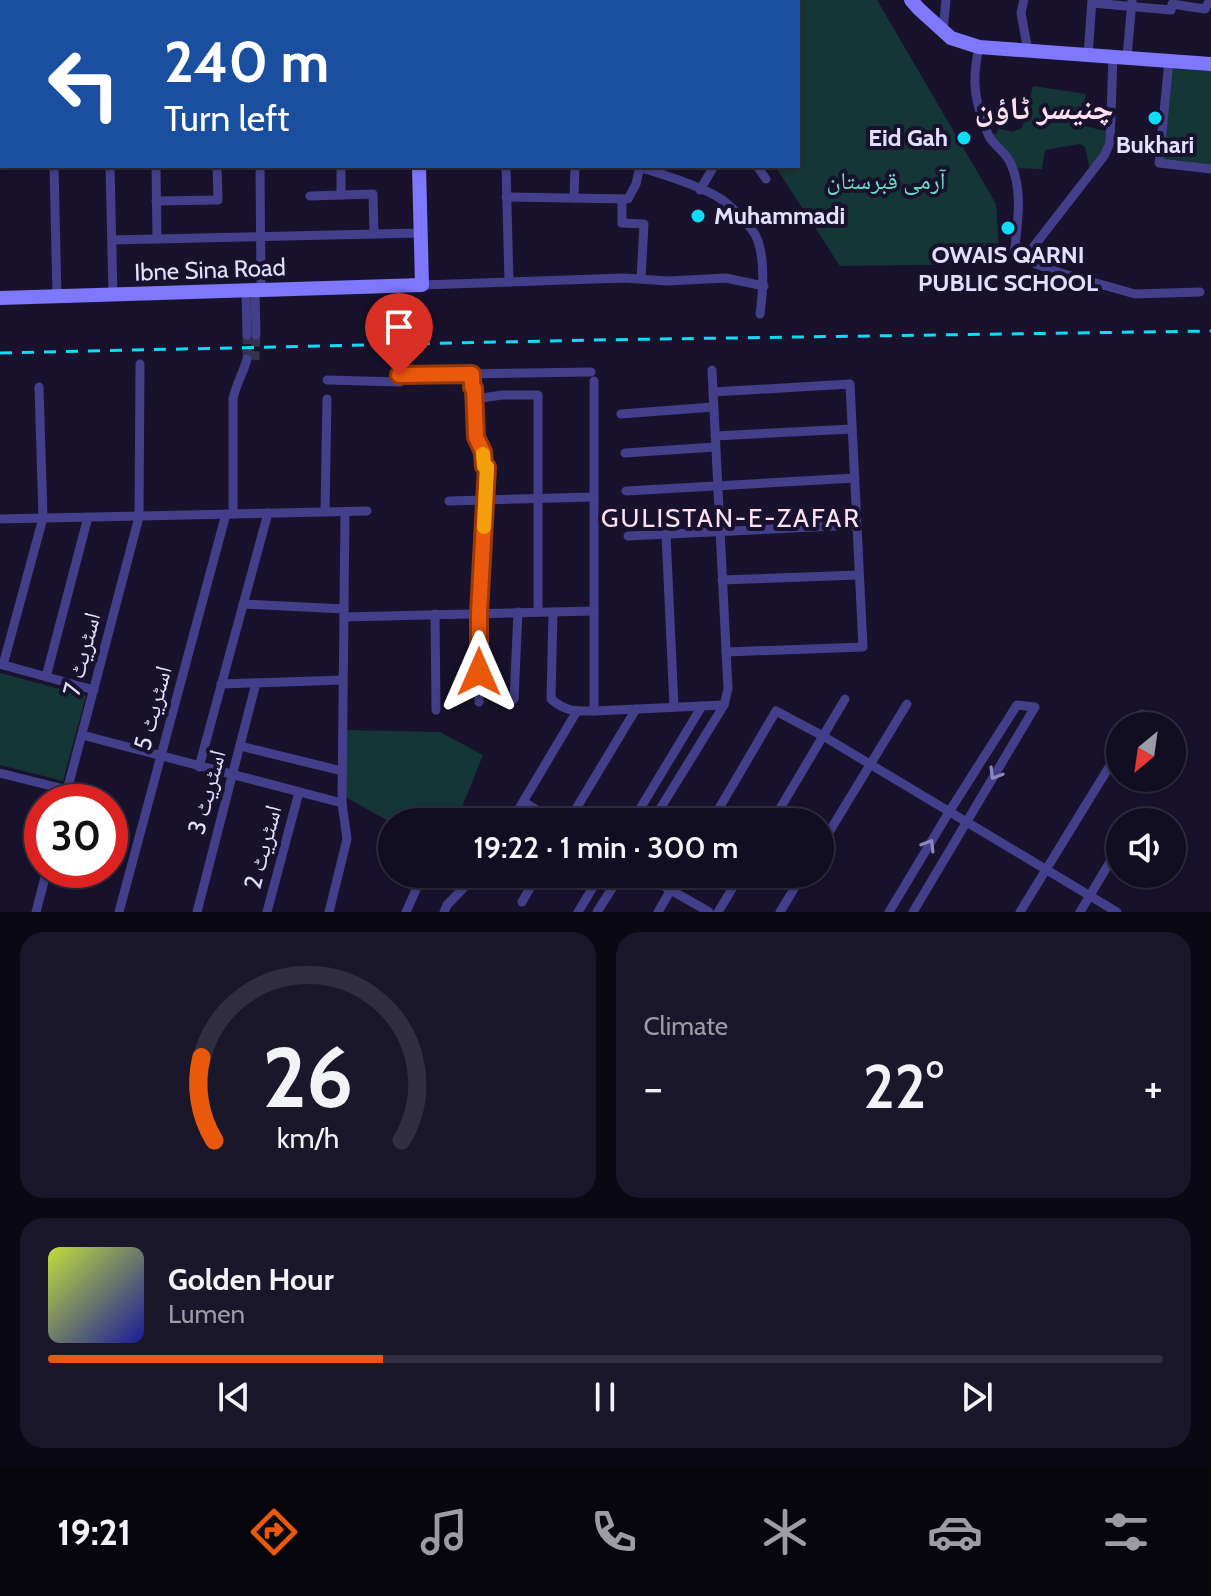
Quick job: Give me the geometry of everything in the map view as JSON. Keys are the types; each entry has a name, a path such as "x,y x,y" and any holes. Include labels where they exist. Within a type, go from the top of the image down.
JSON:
{"street":[{"path":"911,0 951,38 979,47 1211,64"},
{"path":"943,30 946,0"},
{"path":"1024,0 1021,13 1028,51"},
{"path":"1088,55 1092,1 1132,3 1171,10 1172,4 1205,9 1210,0"},
{"path":"1024,259 1104,156 1110,143 1120,57 1132,3"},
{"path":"979,47 973,87 977,104 990,138 1010,160 1015,177 1019,202 1014,256 1135,294 1200,292"},
{"path":"1169,61 1159,163 1211,169"},
{"path":"54,168 57,297"},
{"path":"110,168 113,295"},
{"path":"156,168 157,239"},
{"path":"156,201 218,200 217,168"},
{"path":"251,335 260,235 260,168"},
{"path":"341,168 341,195"},
{"path":"419,168 422,285 726,278 764,286"},
{"path":"506,168 509,282"},
{"path":"574,198 575,168"},
{"path":"506,197 628,199 636,184 638,168"},
{"path":"644,168 722,200 750,227 758,241 764,286 760,314"},
{"path":"700,190 713,168"},
{"path":"758,168 766,179"},
{"path":"310,196 373,194 374,234"},
{"path":"622,199 622,223 644,224 641,279"},
{"path":"112,240 420,233"},
{"name":"Ibne Sina Road","path":"0,298 422,285"},
{"name":"اسٹریٹ 5","path":"119,912 230,514 233,399 236,385 251,360"},
{"name":"اسٹریٹ 7","path":"70,784 139,517 140,364"},
{"path":"661,808 724,705 728,689 712,370"},
{"path":"472,374 476,437 483,452 484,466 487,467 479,613 479,702"},
{"path":"327,380 400,382 399,375 593,376 594,711"},
{"path":"713,392 850,384 855,478 863,647 726,652"},
{"path":"39,387 43,518 1,664 94,690"},
{"path":"475,399 538,395 538,612"},
{"path":"325,512 327,399"},
{"path":"621,414 713,407"},
{"path":"625,453 852,429"},
{"path":"626,491 855,478"},
{"path":"449,501 594,497"},
{"path":"0,519 367,511"},
{"path":"329,912 347,839 342,803 345,512"},
{"path":"199,767 268,513"},
{"path":"46,677 88,517"},
{"path":"628,536 857,525"},
{"path":"666,534 674,707"},
{"path":"722,580 859,575"},
{"path":"243,604 344,613 594,611"},
{"path":"514,699 518,612"},
{"path":"553,612 551,699 561,708 594,711 724,705"},
{"path":"435,614 436,710"},
{"path":"221,684 343,680"},
{"name":"اسٹریٹ 3","path":"197,912 256,683"},
{"path":"780,808 845,699"},
{"path":"834,824 907,704"},
{"path":"889,912 1017,705 1035,707 913,912"},
{"path":"640,808 702,706"},
{"path":"576,808 636,709"},
{"path":"520,808 577,711"},
{"path":"719,808 776,711 1117,912"},
{"path":"82,735 342,803"},
{"path":"240,746 342,771"},
{"path":"1020,912 1106,772"},
{"path":"0,773 44,784"},
{"name":"اسٹریٹ 2","path":"267,912 299,792"},
{"path":"524,802 534,808"},
{"path":"1080,912 1106,869"},
{"path":"36,912 42,888"},
{"path":"406,912 417,888"},
{"path":"444,912 463,888"},
{"path":"522,902 530,888"},
{"path":"578,912 593,888"},
{"path":"597,912 612,888"},
{"path":"718,912 733,888"},
{"path":"780,912 795,888"},
{"path":"658,912 672,889 709,912"}],"green space":[{"name":"آرمی قبرستان","path":"800,0 877,0 996,204 1000,264 840,266 776,168 800,168"},
{"path":"1169,67 1211,71 1211,167 1160,162"},
{"path":"1033,86 1086,94 1080,125 1110,132 1110,143 1090,171 1085,147 1080,144 1045,150 1042,169 1012,168 988,134 997,134 998,128 1012,132 1022,128"},
{"path":"0,673 86,696 63,781 0,765"},
{"path":"343,730 440,732 483,755 462,808 378,808 378,815 342,795"}],"tunnel":[{"path":"247,335 247,359"},
{"path":"255,360 256,335"}],"railway":[{"path":"0,353 1211,331"}],"slow traffic":[{"path":"483,454 484,466 487,467 484,527"}],"place":[{"name":"Bukhari","path":"1155,118"},
{"name":"Eid Gah","path":"964,138"},
{"name":"Muhammadi","path":"698,216"},
{"name":"OWAIS QARNI PUBLIC SCHOOL","path":"1008,228"}],"district":[{"name":"چنیسر ٹاؤن","path":"1044,108"},
{"name":"GULISTAN-E-ZAFAR","path":"731,518"}],"route":[{"path":"399,375 472,374 476,437 483,452 484,466 487,467 479,672"}]}
